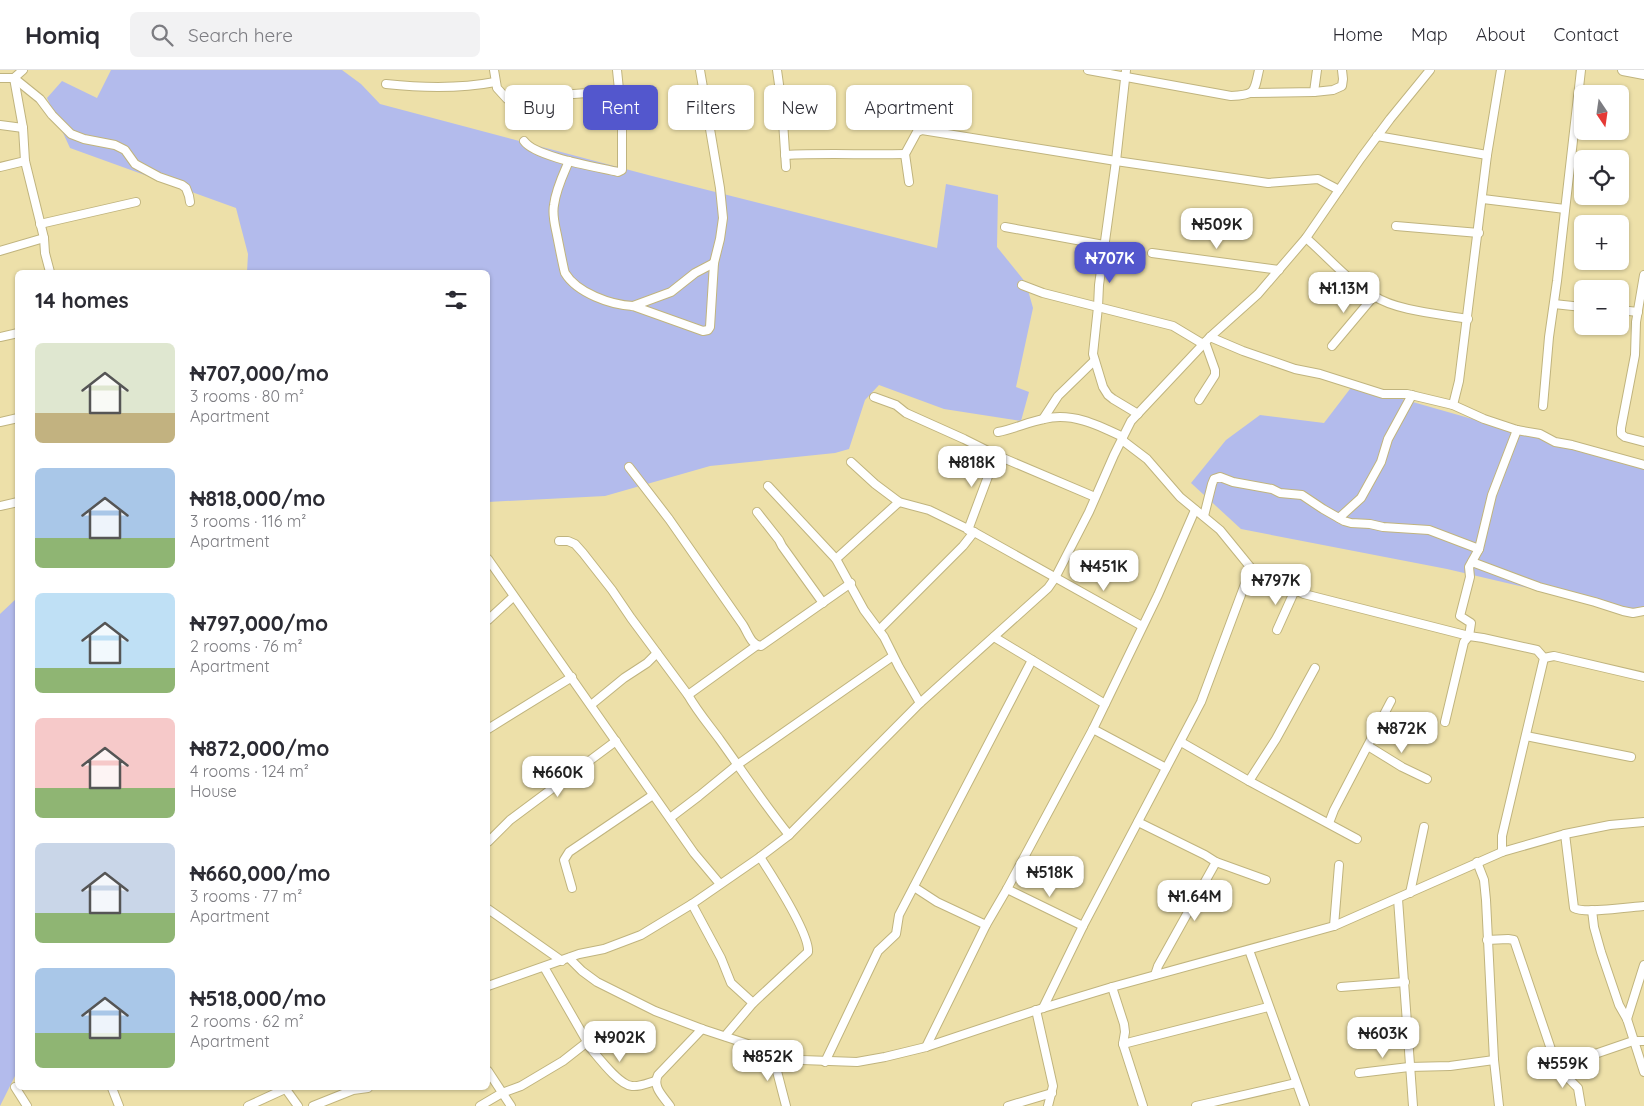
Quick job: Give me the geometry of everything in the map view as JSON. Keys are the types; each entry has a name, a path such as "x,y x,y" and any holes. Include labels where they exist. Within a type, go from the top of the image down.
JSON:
{"main road":[{"path":"1623,70 1644,74"}],"street":[{"path":"14,78 23,70"},
{"path":"494,70 497,88 507,99 583,94"},
{"path":"617,70 619,85"},
{"path":"569,161 557,190 554,205 554,221 564,272 584,290 611,302 633,306 703,331 708,330 710,327 714,263 723,218 720,188 700,70"},
{"path":"777,70 782,106 786,167"},
{"path":"1088,70 1125,74 1231,96 1244,96 1252,93 1333,90 1342,86 1342,70"},
{"path":"1252,93 1259,70"},
{"path":"1314,92 1317,70"},
{"path":"490,985 579,954 604,949 641,934 692,904 760,857 789,835 920,703 1048,588 1055,578 1131,421 1206,341 1258,294 1279,270 1306,238 1377,136 1430,70"},
{"path":"1454,405 1468,319 1500,70"},
{"path":"1544,406 1546,366 1581,70"},
{"path":"1125,74 1092,354 1103,387 1108,395 1138,414"},
{"path":"0,78 14,78 40,99 52,115 71,134 84,139 115,145 124,150 134,164 159,177 182,185 186,188 190,202"},
{"path":"14,78 23,128 25,161 44,238 45,253 49,270"},
{"path":"386,84 434,88 472,87 495,82"},
{"path":"0,125 23,128"},
{"path":"524,141 529,148 569,161 618,172 622,170 622,130"},
{"path":"909,182 905,154 917,132 922,130 1116,162 1268,183 1318,179 1339,190"},
{"path":"1377,136 1488,155"},
{"path":"785,155 824,153 905,154"},
{"path":"0,167 25,161"},
{"path":"1483,199 1565,209"},
{"path":"40,224 136,202"},
{"path":"1396,226 1478,233"},
{"path":"1005,227 1104,245"},
{"path":"0,251 44,238"},
{"path":"1306,238 1357,284 1374,296 1401,307 1468,319"},
{"path":"1152,254 1279,270"},
{"path":"633,306 671,292 695,273 714,263"},
{"path":"1644,275 1638,312 1635,355 1621,428 1622,434 1625,437 1644,442"},
{"path":"1022,285 1043,293 1173,326 1206,341 1383,394 1412,395 1454,405 1484,419 1517,430 1540,434 1555,442 1572,445 1644,466"},
{"path":"1332,346 1374,296"},
{"path":"1554,304 1574,306"},
{"path":"1629,311 1638,312"},
{"path":"0,337 15,334"},
{"path":"1199,400 1215,375 1206,341"},
{"path":"1635,355 1644,357"},
{"path":"1043,419 1049,407 1061,392 1094,361"},
{"path":"1340,518 1361,498 1381,462 1388,439 1412,395"},
{"path":"874,397 896,405 906,413 996,455 1095,497"},
{"path":"998,432 1053,417 1073,417 1100,426 1122,438 1147,459 1180,497 1220,530 1251,568 1263,575 1295,590 1469,636 1540,652 1544,658 1502,836 1502,852"},
{"path":"0,422 15,419"},
{"path":"1445,722 1464,642 1469,636 1471,623 1460,616 1470,577 1469,568 1479,549 1492,495 1517,430"},
{"path":"878,630 963,546 971,531 996,455"},
{"path":"851,462 875,484 899,502 929,510 971,531 1142,626"},
{"path":"629,467 669,519 756,646"},
{"path":"1204,516 1212,484 1214,480 1220,477 1280,493 1302,494 1320,507 1351,523 1429,530 1479,549"},
{"path":"768,486 836,558 864,610 878,630 920,703"},
{"path":"836,558 899,502"},
{"path":"0,506 15,503"},
{"path":"926,1047 986,925 1093,729 1158,595 1195,510"},
{"path":"758,512 823,603"},
{"path":"559,540 575,544 612,590 764,804 789,835"},
{"path":"490,562 694,853 720,884"},
{"path":"1472,562 1539,587 1623,611 1633,613 1644,612"},
{"path":"1048,1106 1053,1086 1039,1009 1201,702 1251,568"},
{"path":"688,695 756,646 761,646 851,583"},
{"path":"1277,630 1295,590"},
{"path":"490,618 513,597"},
{"path":"994,637 1105,704"},
{"path":"591,705 624,678 647,663 657,653"},
{"path":"670,818 737,765 893,656"},
{"path":"1544,658 1554,656 1644,677"},
{"path":"825,1062 878,951 896,934 899,915 1032,660"},
{"path":"1249,781 1280,734 1315,668"},
{"path":"490,729 572,677"},
{"path":"1329,823 1391,700"},
{"path":"1093,729 1166,768"},
{"path":"1526,736 1630,757"},
{"path":"490,840 510,820 616,741"},
{"path":"1181,742 1357,840"},
{"path":"1368,746 1402,767 1427,779"},
{"path":"572,888 564,860 569,852 653,794"},
{"path":"1138,822 1216,862 1266,880"},
{"path":"490,909 597,982 655,1012 772,1052 802,1060 857,1062 885,1058 926,1047 1112,987 1334,926 1502,852 1565,834 1610,825 1644,822"},
{"path":"1410,893 1424,827"},
{"path":"1565,834 1574,908 1577,910 1592,910 1644,906"},
{"path":"725,1036 753,1003 808,952 808,947 787,900 760,857"},
{"path":"1155,975 1158,966 1216,862"},
{"path":"1477,862 1484,880 1486,900 1494,1060 1499,1106"},
{"path":"1334,926 1339,865"},
{"path":"914,887 937,902 986,925"},
{"path":"1007,889 1083,926"},
{"path":"1398,899 1413,1106"},
{"path":"692,904 721,958 731,983 753,1003"},
{"path":"1592,910 1594,927 1601,952 1619,1005 1627,1019 1644,1072"},
{"path":"1488,940 1514,940 1558,1067 1578,1088 1580,1106"},
{"path":"1249,950 1304,1106"},
{"path":"1627,1019 1644,965"},
{"path":"544,967 586,1043 622,1082 631,1086 641,1086 655,1081"},
{"path":"1341,987 1405,982"},
{"path":"1112,987 1124,1024 1123,1044 1143,1106"},
{"path":"1123,1044 1268,1007"},
{"path":"670,1106 656,1086 655,1081 658,1075 702,1028"},
{"path":"1558,1067 1633,1041 1644,1041"},
{"path":"480,1106 502,1093 521,1086 563,1062 586,1043"},
{"path":"772,1052 786,1106"},
{"path":"1359,1073 1409,1067 1450,1066 1494,1060"},
{"path":"490,1074 511,1106"},
{"path":"1196,1106 1296,1083"},
{"path":"17,1090 27,1106"},
{"path":"113,1090 119,1106"},
{"path":"248,1106 281,1090"},
{"path":"286,1090 298,1106"},
{"path":"313,1106 353,1090"},
{"path":"1008,1106 1052,1093"}],"shaded area":[{"path":"111,70 342,70 361,84 380,104 652,176 937,248 946,184 998,195 997,247 1026,283 1033,308 1016,387 1029,392 1021,421 944,409 879,385 865,400 849,449 835,453 710,466 605,496 490,502 490,270 247,270 248,254 236,208 70,148 47,98 62,81 97,98"},
{"path":"1353,385 1644,468 1644,615 1447,569 1241,529 1191,483 1226,440 1260,415 1324,423"},
{"path":"15,600 15,1076 0,1106 0,614"}]}
